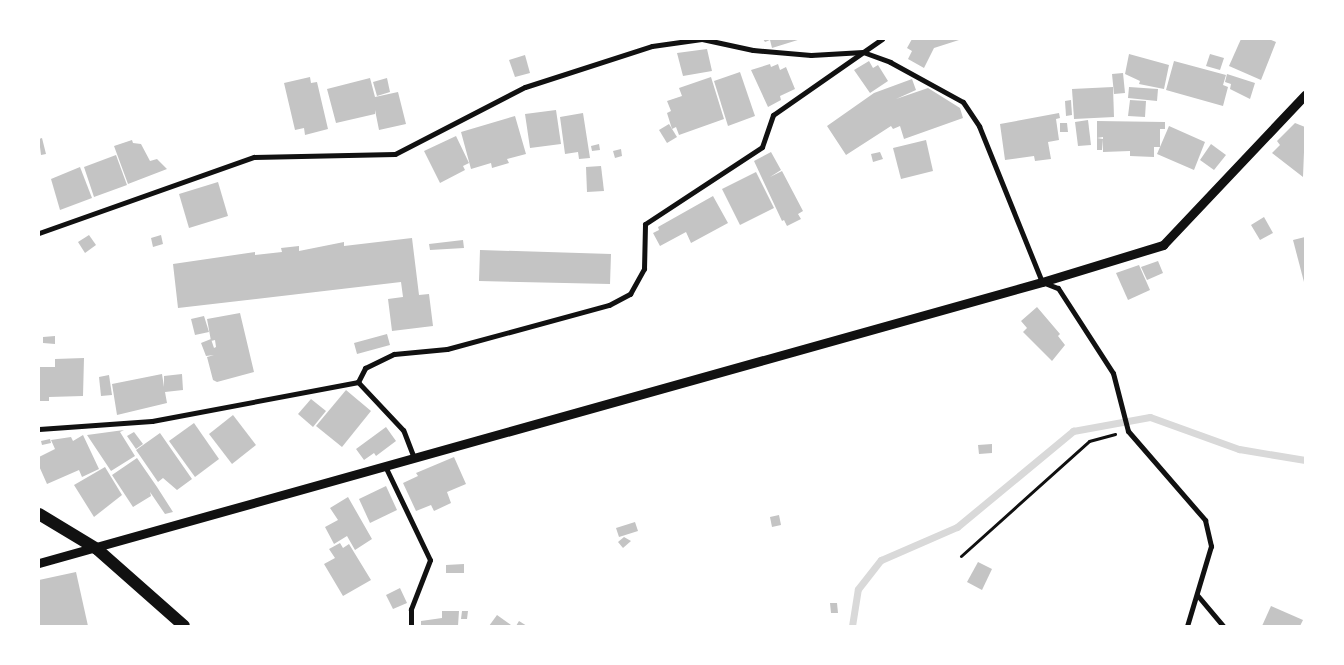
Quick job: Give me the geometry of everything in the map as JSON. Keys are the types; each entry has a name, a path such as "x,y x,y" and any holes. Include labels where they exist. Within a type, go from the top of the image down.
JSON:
{"main road":[{"path":"39,514 97,549 184,626"}],"street":[{"path":"39,233 254,157 395,154 525,87 652,46 702,39 754,50 811,55 863,52 890,62 963,102 979,126 1042,282 1058,288 1113,373 1128,431 1206,520 1211,546 1198,596 1187,626"},
{"path":"358,382 365,368 394,354 447,349 609,305 630,294 644,269 645,224 762,147 773,114 882,39"},
{"path":"39,563 97,549 385,466 1042,282 1163,245 1305,95"},
{"path":"39,429 152,421 358,382"},
{"path":"358,382 403,430 414,458"},
{"path":"385,466 430,560 415,593 411,626"},
{"path":"1198,596 1223,626"}],"path":[{"path":"961,556 1089,441 1128,431"}],"building":[{"path":"763,39 801,39 772,48 770,40 765,42"},
{"path":"912,39 959,40 934,48 924,68 908,59 912,51 907,48"},
{"path":"1241,39 1269,39 1276,42 1261,80 1229,66"},
{"path":"707,49 712,71 683,76 677,53"},
{"path":"1129,54 1169,65 1164,89 1139,84 1140,81 1125,74"},
{"path":"1210,54 1224,58 1220,70 1206,66"},
{"path":"525,55 530,73 515,77 509,60"},
{"path":"869,61 873,68 878,65 888,81 870,93 854,70"},
{"path":"1174,61 1226,75 1223,85 1228,87 1223,106 1166,90"},
{"path":"770,64 771,67 778,64 780,70 786,67 795,89 780,96 781,100 768,107 751,70"},
{"path":"740,72 755,116 728,126 714,81"},
{"path":"1123,73 1125,93 1114,94 1112,74"},
{"path":"1227,74 1255,83 1250,99 1230,89 1231,84 1225,82"},
{"path":"310,77 311,83 317,82 328,129 305,135 304,128 295,130 284,83"},
{"path":"711,77 724,119 679,135 676,127 672,129 667,113 671,111 667,101 682,96 679,88"},
{"path":"370,78 375,97 398,92 406,124 379,130 375,110 375,114 336,123 327,89"},
{"path":"387,78 390,92 377,96 373,82"},
{"path":"912,79 916,90 896,99 928,88 960,108 963,118 904,139 900,126 893,129 891,126 846,155 827,126 874,93"},
{"path":"1113,87 1114,117 1074,119 1072,89"},
{"path":"1129,87 1158,89 1157,101 1128,98"},
{"path":"1071,100 1072,115 1066,116 1065,101"},
{"path":"1130,100 1146,101 1145,117 1128,116"},
{"path":"556,110 561,144 530,148 525,114"},
{"path":"583,113 590,158 579,159 578,152 565,154 560,117"},
{"path":"1059,113 1060,118 1056,119 1059,140 1048,142 1051,159 1035,161 1034,156 1005,160 1000,124"},
{"path":"515,116 526,154 507,159 509,163 492,168 491,163 471,169 461,132"},
{"path":"1088,120 1091,145 1078,146 1075,122"},
{"path":"1097,121 1165,122 1165,129 1160,129 1160,147 1154,147 1154,157 1130,156 1130,151 1103,152 1103,137 1097,138"},
{"path":"1060,123 1067,123 1068,132 1060,132"},
{"path":"1295,123 1305,127 1303,177 1272,153 1280,145 1277,141"},
{"path":"669,124 677,137 667,143 659,130"},
{"path":"1169,126 1205,142 1194,170 1157,154"},
{"path":"456,136 469,163 463,166 465,170 440,183 424,151"},
{"path":"42,138 46,154 41,155 39,139"},
{"path":"1097,138 1103,139 1102,150 1097,150"},
{"path":"132,140 133,143 141,144 150,161 157,159 167,169 128,184 114,146"},
{"path":"926,140 933,171 901,179 893,148"},
{"path":"599,144 600,150 592,151 591,146"},
{"path":"1211,144 1226,155 1214,170 1200,160"},
{"path":"621,149 622,156 615,158 613,151"},
{"path":"771,152 781,170 770,177 782,171 803,211 798,214 801,219 787,226 784,220 782,221 754,161"},
{"path":"880,152 883,159 873,162 871,154"},
{"path":"116,155 127,185 94,197 84,167"},
{"path":"601,166 604,191 587,192 586,167"},
{"path":"80,167 92,198 60,210 51,179"},
{"path":"756,172 774,208 740,225 722,189"},
{"path":"218,182 228,216 189,228 179,194"},
{"path":"713,196 728,223 691,243 686,232 660,246 653,233 659,230 658,227"},
{"path":"1264,217 1273,233 1260,240 1251,225"},
{"path":"89,235 96,245 85,253 78,242"},
{"path":"161,235 163,244 153,247 151,238"},
{"path":"1305,237 1305,282 1304,282 1293,240"},
{"path":"412,238 419,295 429,294 433,326 392,331 388,299 403,297 401,282 178,308 173,264 255,252 255,255 282,252 281,248 299,246 299,251 344,242 344,246"},
{"path":"463,240 464,248 430,250 429,244"},
{"path":"480,250 611,254 610,284 479,281"},
{"path":"1158,261 1163,273 1147,280 1141,267"},
{"path":"1139,265 1150,290 1128,300 1116,273"},
{"path":"1037,307 1060,334 1058,336 1065,345 1052,361 1023,332 1027,328 1021,321"},
{"path":"240,313 254,372 217,382 213,380 207,357 214,355 206,356 201,343 211,339 207,319","holes":["215,340 216,347 214,348 212,341"]},
{"path":"204,316 209,332 195,335 191,319"},
{"path":"387,334 390,345 357,354 354,343"},
{"path":"55,336 55,344 43,343 43,337"},
{"path":"84,358 83,396 49,397 49,401 39,401 39,367 55,367 55,359"},
{"path":"162,374 164,387 164,376 182,374 183,390 165,392 167,403 117,415 112,384"},
{"path":"109,375 112,395 101,396 99,377"},
{"path":"346,390 371,411 342,447 316,426"},
{"path":"311,399 326,411 313,427 298,414"},
{"path":"233,415 256,445 232,464 209,434"},
{"path":"194,423 219,459 195,477 169,441"},
{"path":"386,427 396,441 376,456 374,453 364,460 356,449"},
{"path":"124,430 120,432 135,456 111,471 87,435"},
{"path":"134,432 143,444 136,449 127,436"},
{"path":"160,433 192,479 177,490 163,478 158,482 136,450"},
{"path":"83,435 99,469 82,477 79,470 47,484 39,466 39,457 55,449 51,440 71,437 73,441"},
{"path":"50,439 51,443 42,445 41,441"},
{"path":"992,444 992,453 979,454 978,445"},
{"path":"454,457 466,484 447,492 451,503 434,511 431,505 416,511 403,483 418,476 416,473"},
{"path":"137,458 173,512 165,514 150,492 151,496 133,507 112,475"},
{"path":"105,467 122,495 94,517 74,485"},
{"path":"386,486 397,510 370,523 359,499"},
{"path":"348,497 372,539 355,550 347,536 334,544 325,527 338,520 330,508"},
{"path":"779,515 781,525 772,527 770,517"},
{"path":"635,522 638,531 619,537 616,528"},
{"path":"624,537 631,541 623,548 618,542"},
{"path":"340,543 343,548 349,544 371,580 343,596 324,564 335,558 329,549"},
{"path":"978,562 992,569 982,590 967,582"},
{"path":"464,564 464,573 446,573 446,565"},
{"path":"76,572 88,626 39,626 39,580"},
{"path":"400,588 407,603 393,609 386,595"},
{"path":"830,603 837,603 838,613 831,613"},
{"path":"1271,606 1303,620 1300,626 1262,626"},
{"path":"442,611 459,611 458,626 421,626 421,621 442,618"},
{"path":"462,611 468,611 467,619 461,619"},
{"path":"497,615 511,625 511,626 489,626"},
{"path":"519,621 527,626 516,626"}],"waterway":[{"path":"852,626 858,589 881,560 957,527 1073,431 1150,417 1239,449 1305,460"}]}
